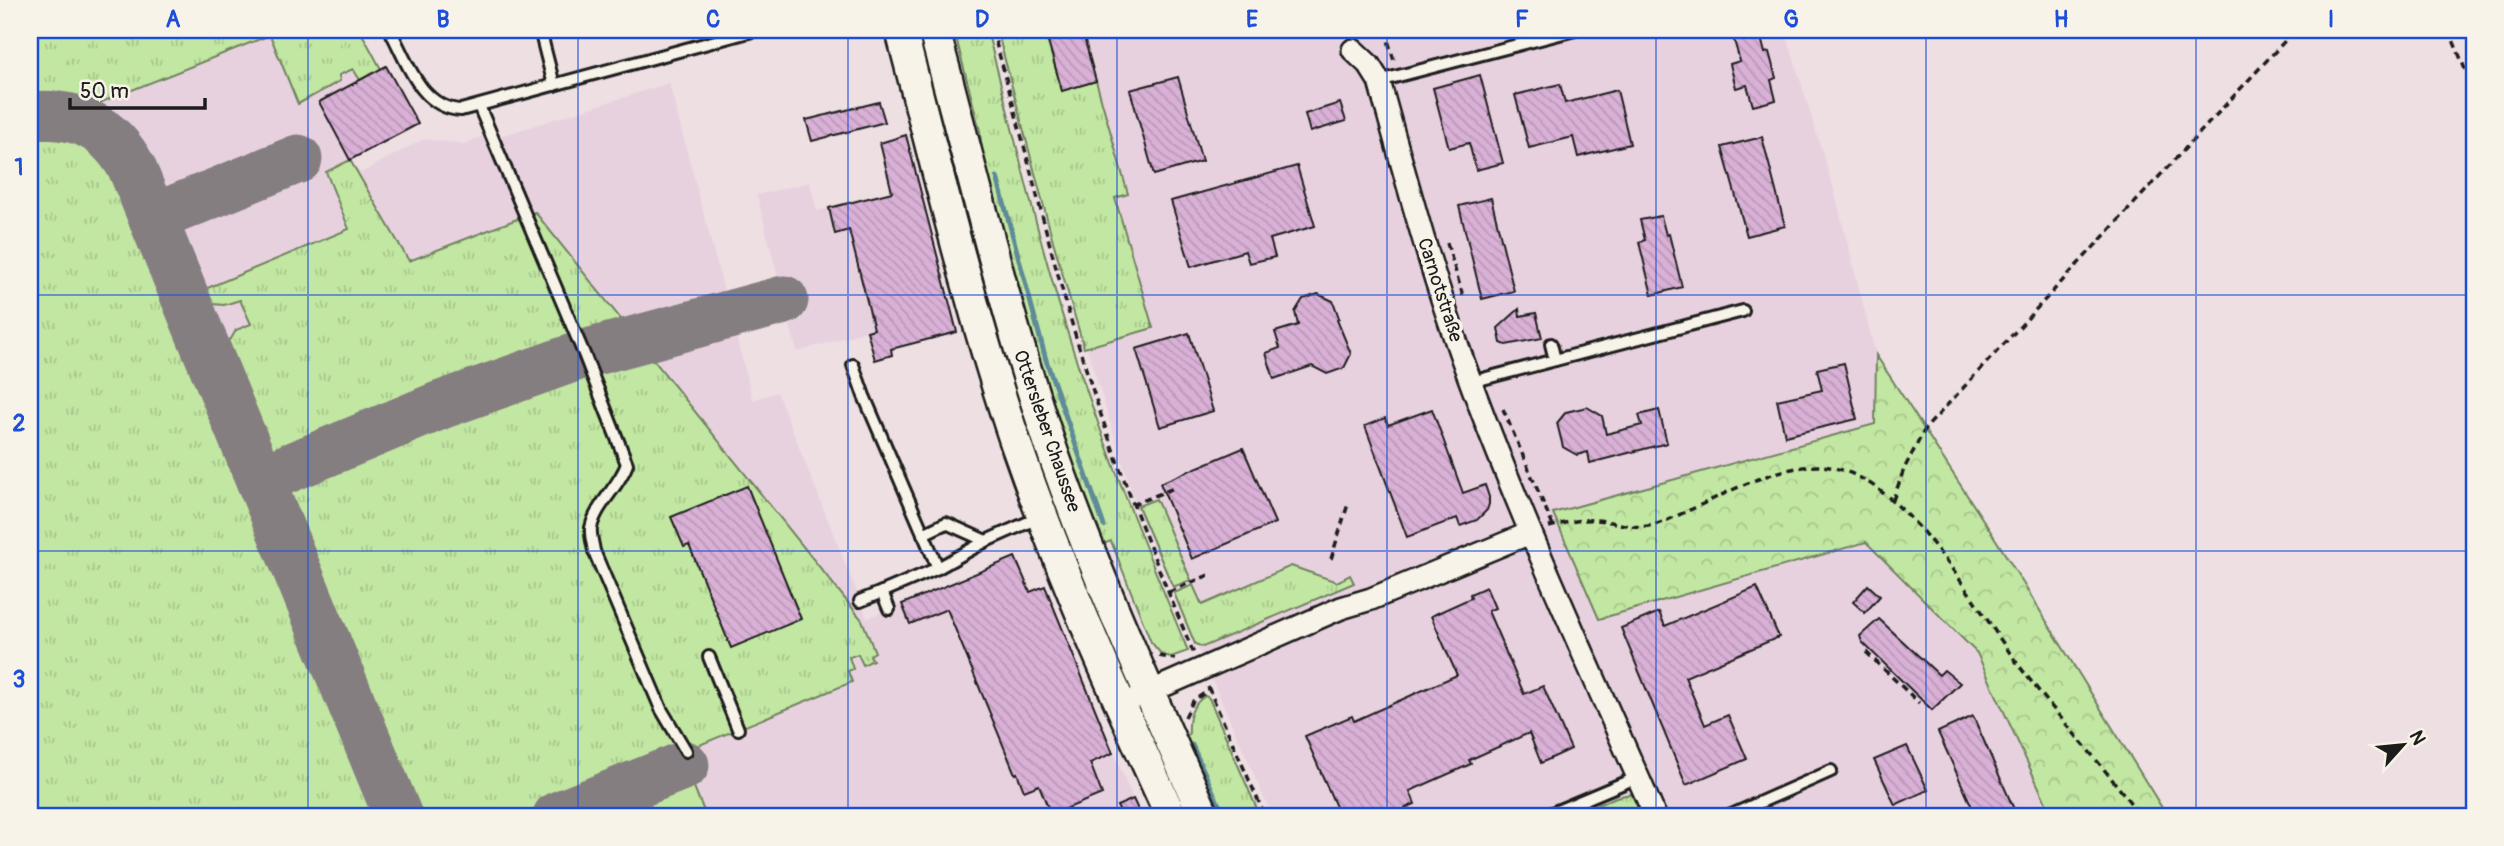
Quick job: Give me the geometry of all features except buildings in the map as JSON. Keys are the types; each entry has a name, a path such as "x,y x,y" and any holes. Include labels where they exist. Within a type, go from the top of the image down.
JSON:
{"main road":[{"name":"Ottersleber Chaussee","path":"901,30 974,308 1012,431 1042,516 1171,816"},
{"name":"Ottersleber Chaussee","path":"934,30 1006,302 1033,393 1092,558 1204,816"}],"street":[{"name":"Carnotstraße","path":"1353,50 1388,79 1417,222 1481,379 1530,533 1655,816"},
{"path":"1121,705 1341,608 1371,599 1530,533"}],"lane":[{"path":"390,30 422,89 432,100 457,110 756,30"},
{"path":"540,30 554,85"},
{"path":"1388,79 1575,30"},
{"path":"479,106 584,354 627,464 622,479 600,506 590,530 594,551 661,709 685,751"},
{"path":"1481,379 1743,311"},
{"path":"1551,344 1555,360"},
{"path":"853,365 938,568"},
{"path":"860,601 938,568 986,541 1042,516"},
{"path":"923,534 946,523 986,541"},
{"path":"882,592 889,609"},
{"path":"709,657 738,729"},
{"path":"1729,816 1831,771"},
{"path":"1545,816 1638,777"}],"path":[{"path":"992,30 1077,340 1132,505 1194,654 1186,655"},
{"path":"1385,30 1388,79"},
{"path":"1893,500 1904,469 1925,429 2295,30"},
{"path":"2449,30 2474,91"},
{"path":"1445,237 1465,300"},
{"path":"1481,379 1553,526"},
{"path":"1530,533 1588,520 1636,527 1654,525 1765,477 1807,467 1851,472 1893,500 1948,564 2011,656 2140,816"},
{"path":"1132,505 1174,488"},
{"path":"1331,559 1348,504"},
{"path":"1169,592 1211,574"},
{"path":"1866,652 1919,703"},
{"path":"1156,654 1166,659 1179,659"},
{"path":"1204,680 1265,816"},
{"path":"1185,724 1188,708 1209,690"}],"shaded area":[{"path":"30,30 360,30 380,68 386,66 418,124 351,160 359,174 423,139 465,144 482,136 485,141 669,83 753,400 777,392 867,618 1015,557 1030,592 1045,586 1140,816 30,816"},
{"path":"1002,30 1785,30 1834,190 1876,355 1876,424 1553,514 1600,619 1866,542 1978,653 2052,816 1272,816 1137,509 1056,249"},
{"path":"810,182 817,211 829,208 836,233 849,230 874,329 797,352 757,195"}],"green space":[{"path":"30,30 360,30 381,69 360,80 353,69 339,75 340,81 298,104 270,35 92,106 62,95 30,94"},
{"path":"912,30 923,30 1080,563 1049,499 1028,445"},
{"path":"954,30 987,30 1039,233 1074,353 1114,466 1188,651 1171,657 1162,655 1151,642 1111,541 1098,546 1063,451 985,185 980,131"},
{"path":"997,30 1044,30 1062,90 1096,81 1128,194 1115,198 1153,328 1084,348"},
{"path":"47,135 68,139 86,147 101,159 114,176 375,816 30,816 30,136"},
{"path":"350,160 409,261 535,212 862,620 875,652 870,655 873,660 863,665 858,654 849,657 853,669 848,671 852,682 680,753 706,816 420,816 281,471 225,341 231,339 236,330 251,324 240,300 224,305 213,304 205,289 349,229 326,172"},
{"path":"1876,355 2000,546 2167,816 2052,816 1977,653 1866,542 1599,619 1553,513 1875,424"},
{"path":"1156,499 1191,580 1173,587 1138,506"},
{"path":"1291,566 1337,582 1350,575 1354,583 1203,647 1195,644 1174,593 1193,585 1202,605"},
{"path":"1205,696 1209,698 1260,816 1214,816 1180,738 1189,734 1191,712 1196,703"},
{"path":"1631,794 1642,816 1573,816 1616,797"}],"waterway":[{"path":"997,177 1046,360 1104,526"},
{"path":"1192,745 1224,816"}],"taxiway":[{"path":"30,116 63,117 90,125 113,142 132,168 398,816"},
{"path":"153,218 298,159"},
{"path":"260,480 441,405 584,354 784,300"},
{"path":"557,816 685,765"}]}
